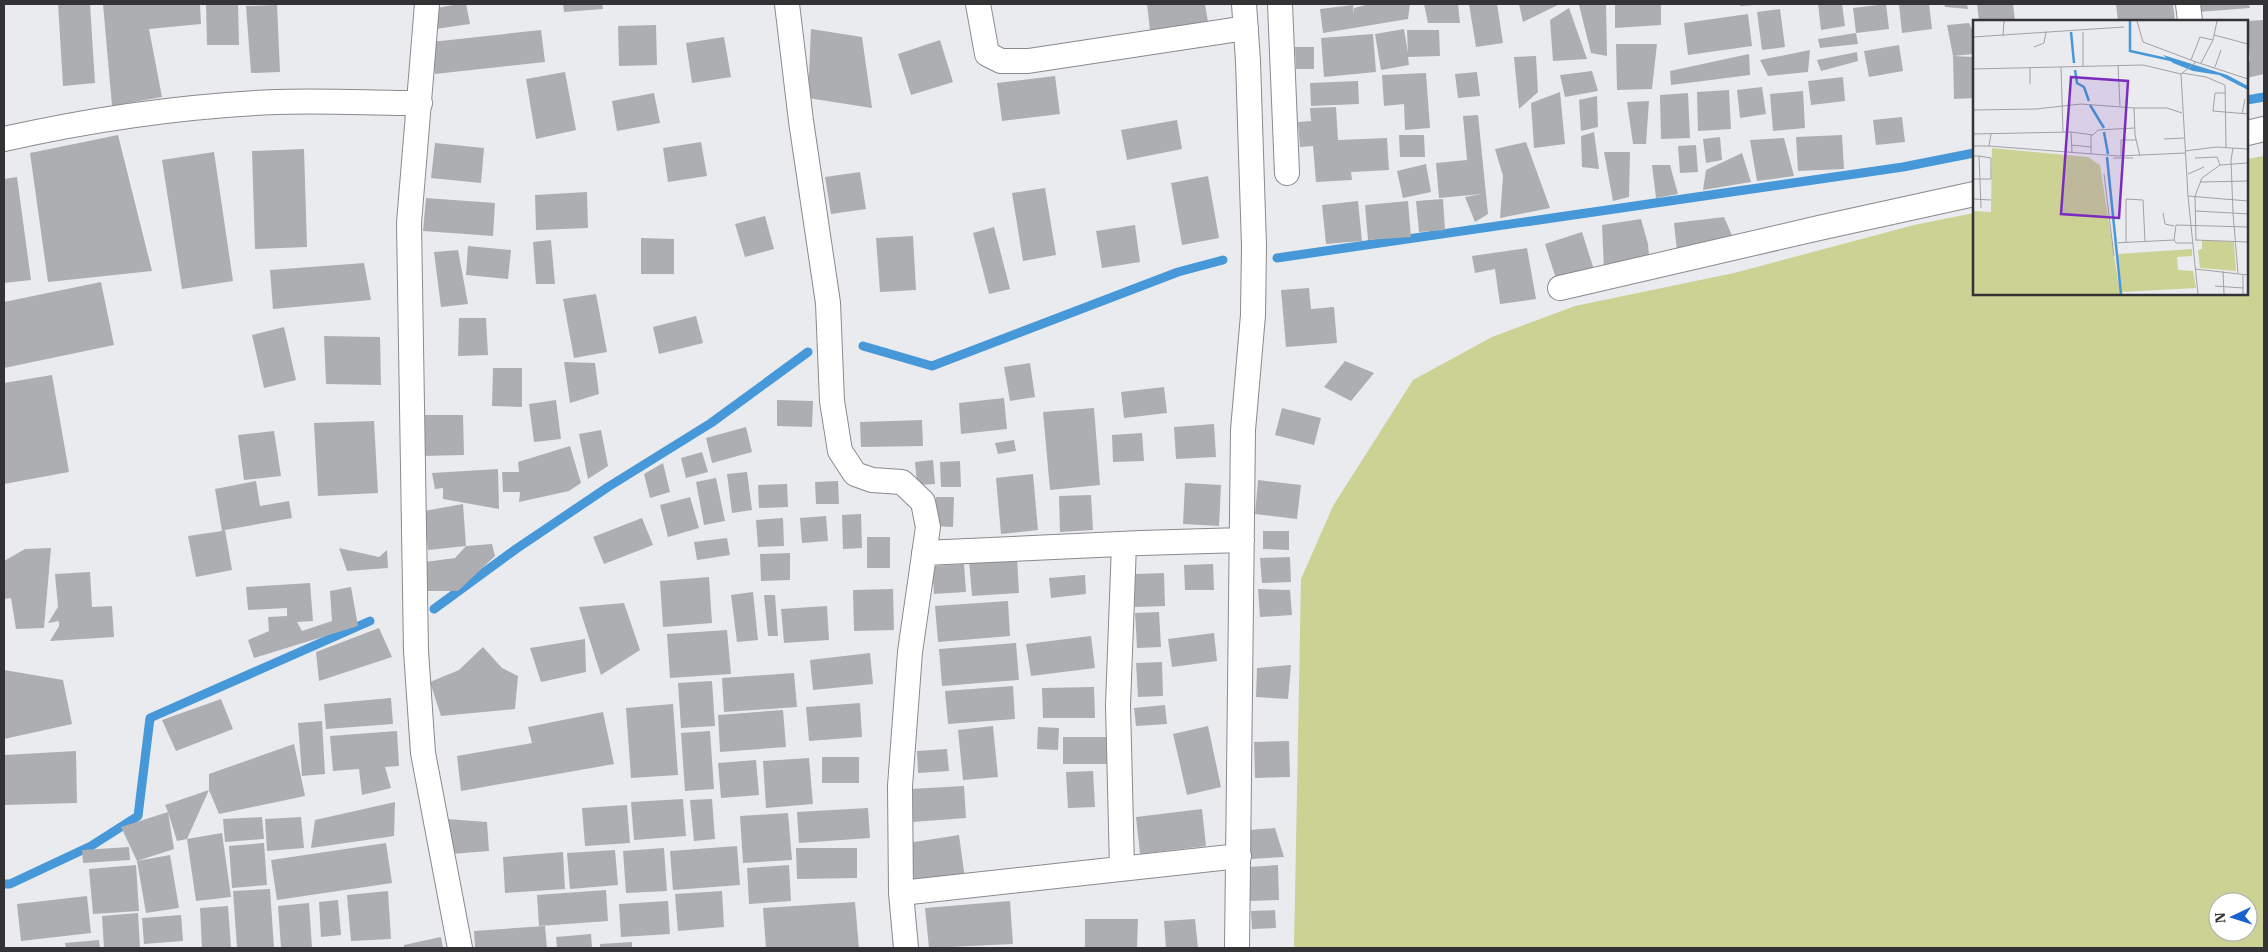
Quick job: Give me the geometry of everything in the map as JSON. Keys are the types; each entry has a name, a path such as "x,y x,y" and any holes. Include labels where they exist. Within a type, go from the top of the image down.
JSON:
{"street":[{"path":"427,4 409,222 416,651 423,753 460,948"},
{"path":"787,4 801,121 828,303 832,401 840,451 855,474 872,480 902,482 923,502 928,527 910,652 900,786 901,893 906,948"},
{"path":"978,4 987,54 1001,61 1028,61 1246,28"},
{"path":"1237,948 1243,430 1254,315 1254,246 1244,4"},
{"path":"1280,4 1287,173"},
{"path":"2188,4 2190,20"},
{"path":"4,139 80,123 170,110 276,102 420,103"},
{"path":"2248,132 2264,128"},
{"path":"1560,288 1973,194"},
{"path":"924,553 1242,540"},
{"path":"1122,868 1118,706 1124,544"},
{"path":"901,893 1239,856"}],"green space":[{"path":"2264,156 2264,948 1294,948 1301,579 1333,506 1413,380 1492,337 1575,306 1734,273 1914,225 1973,213 1973,295 2248,295 2248,159"}],"building":[{"path":"58,4 90,4 95,83 63,86"},
{"path":"103,4 200,4 201,24 149,29 162,97 112,106"},
{"path":"206,4 238,4 239,45 207,45"},
{"path":"466,4 470,24 435,29 431,9"},
{"path":"563,4 602,4 603,9 564,12"},
{"path":"1147,4 1205,4 1208,22 1150,30"},
{"path":"1370,4 1410,4 1408,19 1323,33 1320,9 1353,5 1354,15 1354,8"},
{"path":"1424,4 1458,4 1460,23 1428,23"},
{"path":"1469,4 1497,4 1503,43 1476,47"},
{"path":"1519,4 1560,4 1523,22"},
{"path":"1606,4 1607,56 1591,53 1579,5"},
{"path":"1615,4 1661,4 1661,25 1615,28"},
{"path":"1740,4 1753,4 1754,5 1740,6"},
{"path":"1818,4 1842,4 1845,26 1821,30"},
{"path":"1886,4 1889,29 1856,33 1853,8"},
{"path":"1899,4 1929,4 1932,29 1902,33"},
{"path":"1944,4 1967,4 1968,9 1945,7"},
{"path":"1977,4 2013,4 2015,20 1979,20"},
{"path":"2116,4 2173,4 2175,20 2118,20"},
{"path":"2198,4 2249,4 2250,8 2198,12"},
{"path":"277,5 280,72 251,73 246,6"},
{"path":"1569,8 1587,59 1553,61 1550,20"},
{"path":"1780,9 1785,47 1762,50 1757,12"},
{"path":"1748,14 1752,46 1688,55 1684,23"},
{"path":"2264,20 2264,74 2248,78 2248,61 2250,61 2248,21"},
{"path":"1969,23 1973,31 1973,54 1953,56 1947,25"},
{"path":"656,25 657,65 619,66 618,26"},
{"path":"811,29 862,37 872,108 808,98"},
{"path":"1404,29 1408,53 1407,30 1439,30 1440,56 1408,57 1409,65 1381,70 1375,34"},
{"path":"541,30 545,62 435,74 431,42"},
{"path":"1856,33 1858,44 1820,48 1818,39"},
{"path":"1373,34 1376,72 1324,77 1321,38"},
{"path":"724,37 731,77 692,83 686,43"},
{"path":"940,40 953,82 911,95 898,54"},
{"path":"1616,44 1657,44 1652,89 1617,90"},
{"path":"1899,45 1903,71 1869,77 1864,51"},
{"path":"1295,47 1314,47 1314,69 1296,69"},
{"path":"1810,50 1808,72 1768,76 1760,60"},
{"path":"1857,52 1858,61 1821,71 1817,60"},
{"path":"1749,54 1750,75 1671,85 1670,71"},
{"path":"1536,56 1538,92 1519,109 1514,57"},
{"path":"1953,56 1973,57 1973,98 1954,99"},
{"path":"1592,71 1598,91 1565,97 1560,75"},
{"path":"565,72 576,130 536,139 526,79"},
{"path":"1477,72 1480,96 1458,98 1455,74"},
{"path":"1426,73 1430,128 1405,130 1404,104 1384,106 1382,75"},
{"path":"1055,76 1060,114 1002,121 997,83"},
{"path":"1843,77 1845,101 1811,105 1808,81"},
{"path":"1358,81 1359,104 1311,106 1310,83"},
{"path":"1762,87 1766,114 1740,118 1737,90"},
{"path":"1729,90 1731,129 1698,131 1697,92"},
{"path":"1803,91 1805,128 1773,131 1770,94"},
{"path":"1560,92 1565,144 1534,148 1531,103"},
{"path":"654,93 660,123 617,131 612,101"},
{"path":"1688,93 1690,138 1661,139 1660,95"},
{"path":"1597,96 1598,127 1581,131 1579,100"},
{"path":"1649,101 1646,144 1633,144 1627,102"},
{"path":"1336,107 1338,140 1387,138 1389,170 1351,172 1352,180 1316,182 1313,146 1300,147 1298,122 1311,121 1310,108"},
{"path":"1478,115 1488,214 1475,222 1465,197 1482,194 1439,198 1436,163 1467,160 1463,116"},
{"path":"1902,117 1905,142 1876,145 1873,120"},
{"path":"1177,120 1182,149 1127,160 1121,130"},
{"path":"1594,132 1599,169 1582,167 1581,136"},
{"path":"118,135 152,271 48,282 30,153"},
{"path":"1399,135 1424,135 1425,157 1400,157"},
{"path":"1842,135 1844,169 1798,171 1796,137"},
{"path":"1720,137 1722,160 1706,163 1703,139"},
{"path":"1784,138 1794,176 1757,181 1750,140"},
{"path":"701,142 707,176 668,182 663,148"},
{"path":"1526,142 1550,208 1500,218 1503,176 1495,149"},
{"path":"435,143 484,148 481,183 431,178"},
{"path":"1696,145 1698,172 1680,173 1678,146"},
{"path":"304,149 307,247 255,249 252,151"},
{"path":"214,152 233,281 182,289 162,160"},
{"path":"1604,152 1630,152 1629,197 1613,201"},
{"path":"1742,153 1751,182 1703,190 1706,170"},
{"path":"1426,164 1431,192 1403,198 1397,171"},
{"path":"1652,165 1670,165 1678,194 1656,198"},
{"path":"860,172 866,209 831,214 825,177"},
{"path":"1208,176 1219,238 1182,245 1171,183"},
{"path":"17,177 31,280 4,283 4,179"},
{"path":"1045,188 1056,255 1023,261 1012,193"},
{"path":"587,192 588,228 536,230 535,195"},
{"path":"426,198 495,203 493,236 423,231"},
{"path":"1443,199 1445,230 1419,232 1416,201"},
{"path":"1358,201 1362,241 1326,244 1322,205"},
{"path":"1408,201 1411,237 1368,240 1365,205"},
{"path":"765,216 774,249 745,257 735,224"},
{"path":"1724,217 1734,240 1677,251 1674,223"},
{"path":"1641,219 1648,244 1649,257 1604,270 1602,225"},
{"path":"1135,225 1140,262 1102,268 1096,231"},
{"path":"994,227 1010,289 989,294 973,233"},
{"path":"1582,232 1595,273 1558,285 1545,244"},
{"path":"913,236 916,290 880,292 876,238"},
{"path":"641,238 674,239 674,274 641,274"},
{"path":"551,240 555,284 536,284 533,242"},
{"path":"468,246 511,250 508,279 466,275"},
{"path":"1527,248 1536,299 1500,304 1495,269 1475,273 1472,256"},
{"path":"458,250 468,304 441,307 434,252"},
{"path":"364,263 371,300 273,309 270,270"},
{"path":"101,282 114,345 4,368 4,302"},
{"path":"1309,288 1311,309 1334,307 1337,343 1286,347 1281,290"},
{"path":"596,294 607,352 574,358 563,299"},
{"path":"696,316 703,343 659,354 653,327"},
{"path":"459,318 486,318 488,355 458,356"},
{"path":"284,327 296,380 264,388 252,335"},
{"path":"324,336 380,337 381,385 326,384"},
{"path":"1345,361 1374,373 1351,401 1324,387"},
{"path":"564,362 595,363 599,394 570,403"},
{"path":"1030,363 1035,397 1010,401 1004,367"},
{"path":"493,368 522,368 522,407 492,406"},
{"path":"52,375 69,472 4,484 4,383"},
{"path":"1164,387 1167,413 1124,418 1121,392"},
{"path":"1004,398 1007,429 961,434 959,403"},
{"path":"556,400 561,439 534,442 529,404"},
{"path":"777,400 813,401 812,427 777,426"},
{"path":"1094,408 1100,485 1050,490 1043,412"},
{"path":"1282,408 1321,418 1314,445 1275,435"},
{"path":"421,415 463,415 464,455 423,456"},
{"path":"922,420 923,446 861,447 860,422"},
{"path":"374,421 378,493 318,496 314,423"},
{"path":"1214,424 1216,457 1176,459 1174,427"},
{"path":"746,427 752,452 712,463 706,438"},
{"path":"601,430 608,466 588,479 579,434"},
{"path":"274,431 281,476 244,480 238,435"},
{"path":"1142,433 1144,461 1113,462 1112,435"},
{"path":"1014,440 1016,451 998,454 995,443"},
{"path":"570,446 581,483 569,491 519,502 520,492 503,492 502,472 519,472 518,462"},
{"path":"702,452 708,472 686,478 681,458"},
{"path":"933,460 935,484 917,485 915,462"},
{"path":"960,461 961,487 941,487 940,462"},
{"path":"663,463 670,492 650,498 644,474"},
{"path":"498,469 499,509 443,499 443,488 435,489 432,473"},
{"path":"747,472 752,510 732,513 727,474"},
{"path":"1033,474 1038,530 1001,534 996,478"},
{"path":"716,478 725,521 704,525 696,482"},
{"path":"1258,480 1301,485 1297,519 1255,514"},
{"path":"256,481 260,506 289,501 292,518 225,530 232,570 196,577 188,536 222,531 215,489"},
{"path":"838,481 839,504 816,504 815,482"},
{"path":"1185,483 1221,485 1219,526 1183,524"},
{"path":"787,484 788,507 759,508 758,485"},
{"path":"1091,495 1093,530 1060,532 1059,496"},
{"path":"690,497 699,528 668,537 660,505"},
{"path":"936,497 954,497 953,527 935,526"},
{"path":"463,504 466,546 428,550 424,511"},
{"path":"861,514 862,548 843,549 842,515"},
{"path":"826,516 828,541 802,543 800,518"},
{"path":"642,518 653,545 604,564 593,537"},
{"path":"783,518 784,546 758,547 756,520"},
{"path":"1263,531 1289,531 1289,550 1263,549"},
{"path":"867,537 890,537 890,568 867,568"},
{"path":"727,538 730,555 697,560 694,542"},
{"path":"492,544 495,556 458,591 428,591 425,562 455,558 466,546"},
{"path":"51,548 44,628 16,629 11,598 4,599 4,561 25,549"},
{"path":"339,548 379,557 387,550 388,568 347,571"},
{"path":"790,553 790,580 761,581 760,554"},
{"path":"1017,557 1019,593 972,596 969,560"},
{"path":"1290,557 1291,582 1262,583 1260,558"},
{"path":"964,564 966,592 934,594 932,566"},
{"path":"1213,564 1214,590 1185,590 1184,565"},
{"path":"90,572 92,607 112,606 114,637 50,641 59,626 59,621 48,623 58,607 55,574"},
{"path":"1164,573 1165,606 1135,607 1134,574"},
{"path":"1085,575 1086,594 1051,598 1049,578"},
{"path":"709,577 712,623 663,627 660,581"},
{"path":"310,583 313,621 297,622 302,631 332,621 330,591 351,587 358,626 254,658 248,640 269,631 268,617 287,616 287,608 248,610 246,587"},
{"path":"893,589 894,630 854,631 853,590"},
{"path":"1258,589 1290,590 1292,615 1260,617"},
{"path":"753,592 758,640 737,642 731,595"},
{"path":"764,595 775,595 778,636 768,636"},
{"path":"1008,601 1010,636 938,642 935,606"},
{"path":"624,603 640,650 601,675 579,607"},
{"path":"827,606 829,640 784,643 781,609"},
{"path":"1159,612 1161,647 1137,648 1135,613"},
{"path":"379,628 392,657 319,681 316,652"},
{"path":"727,630 731,674 670,678 667,634"},
{"path":"1214,633 1217,661 1172,667 1168,639"},
{"path":"1091,636 1095,668 1031,676 1026,644"},
{"path":"585,639 586,672 541,682 530,648"},
{"path":"1016,643 1019,680 942,686 939,649"},
{"path":"483,647 502,668 518,676 515,709 441,716 430,682 459,670"},
{"path":"870,653 873,684 813,690 810,660"},
{"path":"1162,662 1163,696 1138,697 1136,663"},
{"path":"1291,665 1288,699 1256,697 1257,668"},
{"path":"4,670 63,680 72,724 4,739"},
{"path":"794,673 797,707 724,712 722,678"},
{"path":"712,681 715,726 681,728 678,683"},
{"path":"1013,686 1015,719 948,724 945,691"},
{"path":"1094,687 1095,718 1043,718 1042,688"},
{"path":"391,698 393,724 326,729 324,704"},
{"path":"221,699 233,729 176,751 162,720"},
{"path":"860,703 862,737 809,741 806,707"},
{"path":"673,704 678,775 631,778 626,708"},
{"path":"1165,705 1167,724 1136,726 1134,708"},
{"path":"783,710 786,747 720,752 718,715"},
{"path":"603,712 614,764 461,791 457,756 532,743 528,727"},
{"path":"322,721 325,774 302,776 298,723"},
{"path":"993,726 998,777 963,780 958,730"},
{"path":"1208,726 1221,787 1187,795 1173,734"},
{"path":"1038,727 1059,728 1058,750 1037,749"},
{"path":"397,731 399,766 385,767 391,788 362,795 359,769 333,771 330,736"},
{"path":"710,731 714,789 685,791 681,733"},
{"path":"1063,737 1108,737 1108,764 1063,764"},
{"path":"1289,741 1290,777 1255,778 1254,742"},
{"path":"294,744 305,796 219,814 209,790 209,774"},
{"path":"947,749 949,771 918,773 917,751"},
{"path":"76,751 77,803 4,805 4,755"},
{"path":"822,757 859,757 859,783 822,783"},
{"path":"809,758 813,804 766,808 763,761"},
{"path":"756,760 759,795 721,798 718,763"},
{"path":"1093,771 1095,807 1068,808 1066,772"},
{"path":"964,786 966,818 912,822 910,789"},
{"path":"209,790 187,839 177,841 165,805"},
{"path":"683,799 686,836 634,840 631,802"},
{"path":"712,799 715,839 694,841 690,800"},
{"path":"395,802 394,836 311,848 315,820"},
{"path":"627,805 630,843 585,846 582,808"},
{"path":"868,808 870,838 799,843 797,812"},
{"path":"1202,809 1206,846 1140,854 1136,817"},
{"path":"168,812 174,849 137,861 121,827"},
{"path":"788,813 792,860 743,863 740,816"},
{"path":"262,817 264,839 225,842 223,819"},
{"path":"301,817 304,848 267,851 265,819"},
{"path":"447,819 487,822 489,851 451,854"},
{"path":"1275,828 1284,857 1251,859 1249,830"},
{"path":"222,833 231,897 196,901 187,839"},
{"path":"959,835 965,879 915,886 908,843"},
{"path":"264,843 267,885 232,888 229,846"},
{"path":"386,843 392,883 277,900 271,860"},
{"path":"737,846 740,885 673,890 670,851"},
{"path":"129,847 130,860 83,863 82,850"},
{"path":"664,848 667,891 626,893 623,851"},
{"path":"796,848 857,848 857,878 797,879"},
{"path":"615,850 618,885 570,889 567,853"},
{"path":"563,852 565,889 505,893 503,857"},
{"path":"170,855 179,908 146,913 137,861"},
{"path":"136,865 139,911 93,914 89,869"},
{"path":"789,865 791,901 749,904 747,868"},
{"path":"1278,865 1279,900 1249,901 1248,867"},
{"path":"270,889 274,948 237,948 233,891"},
{"path":"606,890 608,921 539,926 537,895"},
{"path":"388,891 391,939 351,941 347,895"},
{"path":"722,891 724,927 678,931 675,894"},
{"path":"87,896 91,933 21,941 17,904"},
{"path":"338,900 341,935 321,937 319,902"},
{"path":"668,901 670,934 621,937 619,904"},
{"path":"1010,901 1013,944 929,948 925,908"},
{"path":"855,902 859,948 766,948 763,908"},
{"path":"309,903 312,948 281,948 278,906"},
{"path":"228,906 231,948 202,948 200,908"},
{"path":"1275,910 1276,928 1252,929 1251,911"},
{"path":"138,913 140,948 104,948 102,916"},
{"path":"181,915 183,941 144,944 142,918"},
{"path":"1085,919 1138,919 1137,948 1085,948"},
{"path":"1195,919 1198,948 1166,948 1164,921"},
{"path":"545,926 547,948 475,948 474,931"},
{"path":"591,934 592,948 557,948 556,937"},
{"path":"441,937 443,948 404,948 404,945"},
{"path":"99,940 100,948 66,948 65,943"},
{"path":"632,942 632,948 600,948 600,944"}],"waterway":[{"path":"2248,100 2264,97"},
{"path":"1277,258 1903,167 1973,153"},
{"path":"863,346 932,366 1178,272 1223,260"},
{"path":"434,609 516,549 608,487 711,423 808,352"},
{"path":"4,884 10,884 91,846 138,816 150,718 370,621"}]}
